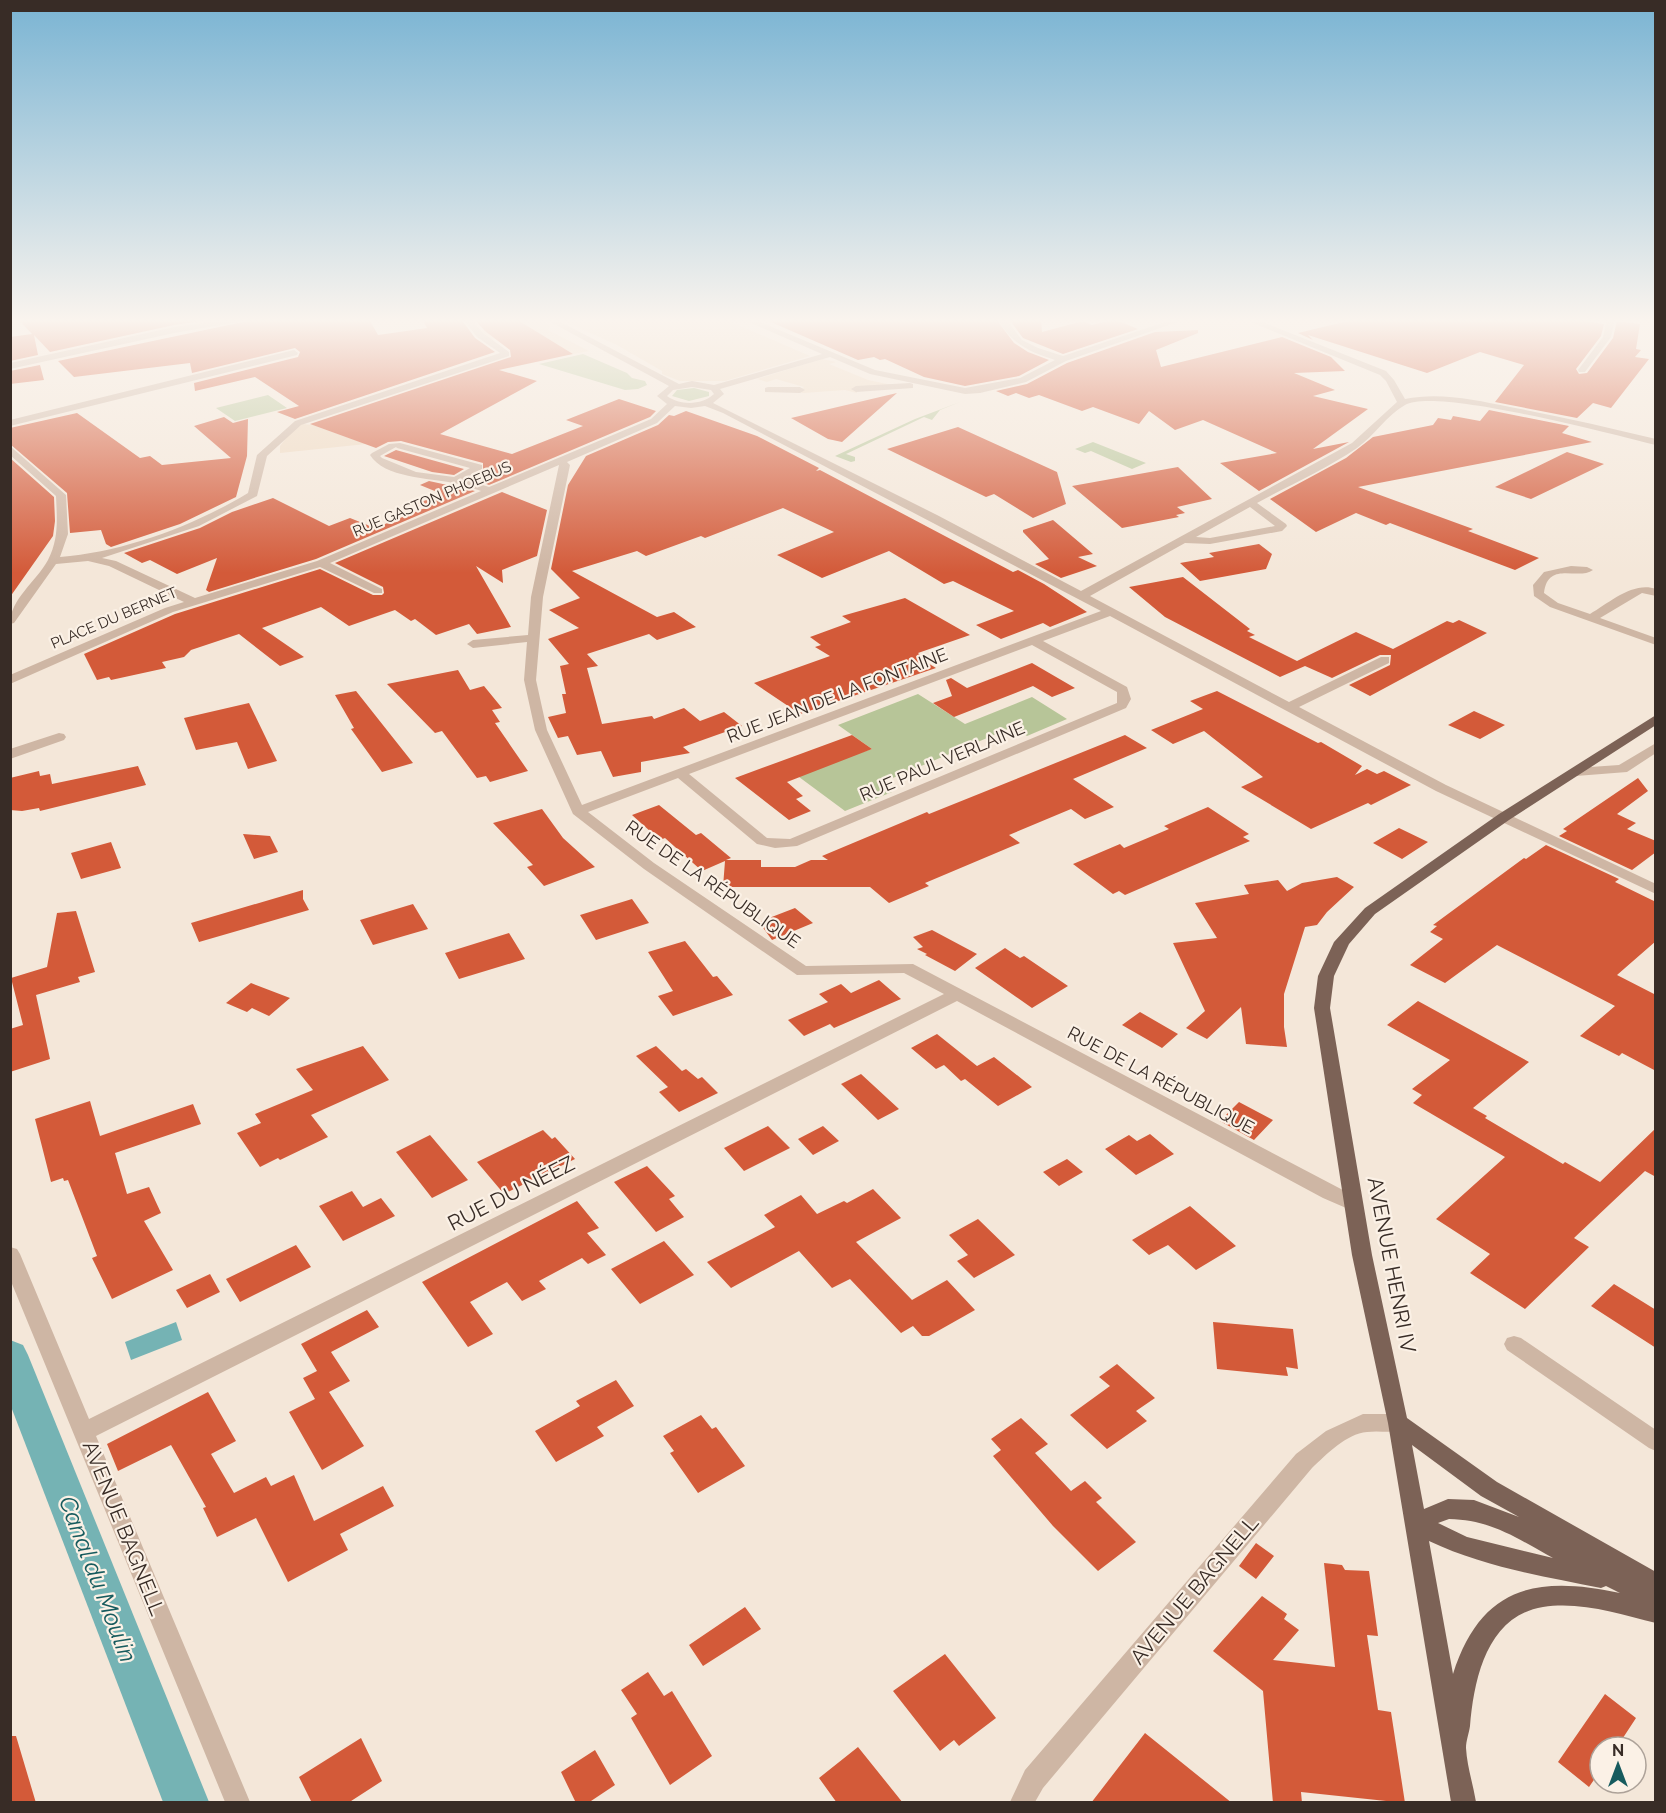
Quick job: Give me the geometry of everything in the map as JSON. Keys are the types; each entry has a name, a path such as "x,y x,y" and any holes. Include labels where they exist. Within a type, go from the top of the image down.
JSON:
{"main road":[{"name":"AVENUE HENRI IV","path":"1463,1803 1398,1423 1353,1204 1322,1008 1326,976 1342,942 1370,911 1504,817 1656,719"},
{"path":"1398,1423 1490,1489 1656,1584"},
{"path":"1414,1523 1448,1509 1474,1510 1505,1521 1618,1581 1656,1597"},
{"path":"1414,1523 1463,1546 1504,1558 1618,1581"},
{"path":"1454,1754 1466,1673 1480,1640 1498,1615 1524,1599 1562,1594 1599,1598 1656,1612"}],"street":[{"path":"10,423 89,404"},
{"path":"88,558 120,549 230,509 253,494 262,455 298,423 356,404"},
{"name":"RUE GASTON PHOEBUS","path":"194,602 321,562 654,421 672,404"},
{"path":"678,404 700,404"},
{"path":"707,404 726,411 853,475 1441,788 1656,890"},
{"path":"1082,596 1355,445 1400,404"},
{"path":"1480,404 1565,420 1656,442"},
{"path":"456,480 478,467 396,446 375,455 378,460 414,475 456,480 490,491"},
{"path":"10,449 16,460 61,495 63,534 53,561 12,616"},
{"name":"RUE DE LA RÉPUBLIQUE","path":"561,461 565,465 537,597 530,680 541,730 578,811 655,870 803,971 906,968 1329,1194 1353,1204"},
{"path":"1180,540 1210,541 1278,529 1282,526 1252,504"},
{"name":"PLACE DU BERNET","path":"53,561 88,558 112,562 194,602"},
{"path":"321,562 378,591"},
{"path":"1587,570 1564,569 1545,575 1537,586 1538,594 1554,605 1656,642"},
{"path":"1591,618 1639,591 1645,589 1656,593"},
{"name":"PLACE DU BERNET","path":"12,678 169,610 194,602"},
{"name":"RUE JEAN DE LA FONTAINE","path":"578,811 1109,612"},
{"path":"473,644 534,638"},
{"name":"RUE PAUL VERLAINE","path":"680,773 762,841 775,844 792,843 1122,705 1125,699 1123,690 1034,640"},
{"path":"1289,707 1385,660"},
{"path":"10,755 23,748 58,737"},
{"path":"1576,772 1622,769 1656,747"},
{"name":"RUE DU NÉEZ","path":"84,1432 958,994"},
{"name":"AVENUE BAGNELL","path":"10,1254 237,1803"},
{"path":"1514,1344 1656,1442"},
{"name":"AVENUE BAGNELL","path":"1022,1803 1034,1779 1304,1461 1332,1437 1363,1423 1398,1423"}],"green space":[{"path":"234,404 281,404 287,408 235,421 216,408"},
{"path":"956,404 940,410 932,420 924,417 846,454 855,457 855,461 851,462 835,456 915,419"},
{"path":"1093,442 1146,463 1132,469 1091,451 1085,453 1075,449"},
{"path":"918,694 965,724 1032,697 1067,719 1027,736 1013,727 881,783 892,792 845,811 795,774 872,749 838,725"}],"shaded area":[{"path":"302,424 313,425 366,444 280,453 280,446 291,432"}],"water":[{"path":"176,1322 182,1340 131,1360 125,1342"}],"building":[{"path":"295,404 341,404 295,419 277,412 299,406"},
{"path":"371,404 496,404 440,434 512,454 583,426 566,420 607,404 633,404 656,411 650,417 489,485 470,478 483,471 483,463 401,441 388,442 376,448 310,424"},
{"path":"852,404 885,404 842,442 828,439 791,418"},
{"path":"1062,404 1345,404 1368,409 1313,449 1349,442 1259,491 1220,463 1277,453 1203,420 1175,430 1149,411 1139,424 1093,407 1082,411"},
{"path":"1503,404 1592,404 1577,418"},
{"path":"1595,404 1614,404 1611,408"},
{"path":"1489,410 1569,426 1562,433 1592,442 1358,487 1473,529 1468,531 1539,558 1515,570 1390,523 1386,525 1356,513 1316,532 1270,499 1346,458 1373,437 1433,425 1438,418 1451,420 1453,416 1480,421"},
{"path":"686,411 757,436 819,468 816,471 820,470 1013,572 1018,570 1087,612 1050,627 1043,623 1001,639 976,625 1014,611 953,581 944,584 889,551 822,578 777,555 834,532 783,508 705,538 701,536 646,556 637,551 572,571 657,617 674,612 696,627 657,640 649,634 587,654 598,666 587,668 602,724 652,716 654,719 684,708 700,721 724,712 742,726 683,747 690,753 641,762 641,772 613,777 601,751 577,755 568,736 558,738 548,717 566,713 562,694 566,694 560,666 569,664 548,639 579,628 549,610 580,598 551,569 568,485 586,456 658,425 669,415 674,416"},
{"path":"77,413 140,458 150,456 162,465 231,458 194,426 224,417 233,423 248,419 247,456 236,497 180,524 111,547 106,544 101,530 70,533 67,493 10,444 10,428"},
{"path":"958,427 1057,472 1066,504 1033,518 994,494 986,497 887,449"},
{"path":"396,450 464,469 454,475 432,472 384,456"},
{"path":"1567,452 1604,464 1531,499 1495,487"},
{"path":"10,458 54,497 55,521 53,536 10,597"},
{"path":"1178,467 1212,499 1177,507 1185,513 1176,515 1179,517 1122,528 1072,486"},
{"path":"429,481 475,491 316,559 209,592 206,590 217,558 177,574 150,560 142,563 124,553 200,528 232,512 273,498 329,526 350,518 375,528 425,508 416,504 442,494 420,485"},
{"path":"502,492 547,510 537,556 502,570 503,583 476,566 511,627 477,634 469,624 436,635 415,619 411,621 395,610 349,626 321,607 262,628 304,657 280,666 239,634 191,650 184,657 162,662 166,668 111,680 109,677 97,680 84,654 175,614 320,569 373,595 382,595 383,587 335,563"},
{"path":"1053,520 1093,554 1078,557 1097,566 1061,578 1035,564 1049,559 1023,530"},
{"path":"1259,544 1272,554 1266,569 1200,581 1180,563 1214,557 1209,553"},
{"path":"1183,577 1250,629 1247,631 1255,635 1249,637 1297,661 1356,632 1393,649 1447,621 1453,623 1459,620 1487,633 1370,696 1349,685 1390,665 1391,655 1380,655 1332,678 1305,666 1280,677 1165,617 1129,587"},
{"path":"905,598 970,635 918,653 920,655 916,656 936,668 800,714 754,683 830,656 815,647 821,645 810,637 851,622 842,616"},
{"path":"1032,663 1075,688 1052,697 1033,686 954,717 933,703 952,696 946,680 951,678 967,688"},
{"path":"458,670 470,690 484,686 502,708 492,710 500,722 495,723 528,771 490,782 486,776 477,778 442,731 435,733 387,684"},
{"path":"356,691 413,763 382,772 351,729 354,728 335,695"},
{"path":"1217,691 1318,743 1321,742 1362,766 1355,775 1367,769 1377,774 1384,771 1411,785 1371,805 1368,803 1311,829 1241,787 1263,777 1204,731 1173,744 1151,730 1203,709 1190,701"},
{"path":"249,703 277,761 248,769 237,742 196,750 184,718"},
{"path":"1474,711 1505,725 1480,739 1448,725"},
{"path":"852,735 872,749 787,782 803,796 796,799 811,811 789,820 735,778"},
{"path":"1125,735 1147,748 1073,779 1114,807 1085,819 1071,809 1009,835 1020,843 925,883 929,886 889,903 870,887 723,887 725,861 702,871 665,838 660,840 632,815 659,805 696,835 701,833 731,858 726,860 761,860 761,867 795,867 811,860 828,860 822,856 927,812 929,814"},
{"path":"138,766 146,785 40,811 39,808 22,811 10,810 10,778 39,771 40,776 50,774 52,784"},
{"path":"1638,778 1648,791 1617,814 1636,823 1627,829 1656,841 1656,852 1632,870 1559,836 1567,831 1563,829"},
{"path":"1208,807 1249,834 1243,837 1250,841 1125,895 1119,891 1113,894 1073,864 1120,844 1124,848 1169,829 1164,826"},
{"path":"542,809 563,838 595,867 544,886 527,867 533,865 493,823"},
{"path":"1399,828 1428,842 1402,859 1373,843"},
{"path":"243,834 270,836 278,852 254,859"},
{"path":"111,842 121,868 81,879 71,853"},
{"path":"1546,845 1619,879 1615,882 1656,902 1656,941 1617,975 1656,995 1656,1071 1622,1053 1619,1056 1580,1036 1615,1006 1497,945 1445,983 1410,965 1443,939 1430,932 1437,926 1433,925 1524,858 1526,859"},
{"path":"1337,877 1354,887 1327,912 1317,925 1305,927 1284,994 1284,1027 1287,1047 1246,1044 1241,1007 1207,1039 1186,1028 1205,1011 1173,943 1217,938 1195,903 1249,894 1244,885 1278,880 1287,891 1302,883"},
{"path":"303,890 303,899 309,910 199,942 191,923"},
{"path":"632,899 649,923 596,940 580,915"},
{"path":"413,904 428,929 373,945 360,920"},
{"path":"795,908 813,923 772,940 759,922"},
{"path":"76,911 95,972 78,977 80,982 36,995 50,1059 10,1072 10,1029 23,1025 11,978 47,967 57,913"},
{"path":"932,930 977,954 955,971 925,955 927,954 917,949 923,947 913,937"},
{"path":"509,933 525,959 459,979 445,953"},
{"path":"685,941 713,977 717,976 733,995 673,1016 658,996 673,991 648,952"},
{"path":"1005,948 1020,958 1024,956 1068,986 1032,1008 975,968"},
{"path":"879,980 901,999 834,1028 830,1024 804,1036 788,1020 828,1002 819,994 841,984 851,993"},
{"path":"251,983 290,998 269,1016 252,1008 247,1012 226,1003"},
{"path":"1418,1001 1529,1062 1473,1108 1487,1116 1485,1118 1563,1164 1565,1162 1600,1182 1656,1128 1656,1177 1645,1171 1574,1238 1589,1247 1525,1309 1470,1273 1490,1254 1436,1219 1505,1157 1413,1103 1422,1095 1412,1089 1450,1060 1387,1025"},
{"path":"1140,1012 1178,1034 1162,1048 1122,1025"},
{"path":"937,1034 977,1066 994,1057 1032,1087 998,1106 965,1079 961,1081 944,1065 936,1069 911,1048"},
{"path":"363,1046 389,1080 311,1115 328,1137 260,1167 237,1133 261,1123 255,1114 313,1090 296,1069"},
{"path":"656,1046 682,1071 686,1069 698,1079 702,1077 718,1093 679,1112 659,1092 668,1087 636,1056"},
{"path":"861,1074 899,1109 878,1120 841,1084"},
{"path":"90,1101 100,1136 193,1104 201,1124 115,1153 127,1194 149,1187 161,1213 144,1221 173,1270 112,1299 92,1258 97,1256 68,1180 64,1181 63,1178 51,1182 35,1119"},
{"path":"1239,1102 1273,1120 1254,1140 1220,1121"},
{"path":"768,1126 790,1148 744,1171 724,1148"},
{"path":"823,1126 839,1141 813,1155 798,1139"},
{"path":"543,1130 552,1139 555,1137 575,1159 504,1194 477,1162"},
{"path":"1150,1134 1174,1154 1136,1175 1105,1149 1129,1135 1137,1141"},
{"path":"430,1135 468,1180 432,1198 396,1152"},
{"path":"1067,1159 1083,1172 1059,1186 1043,1172"},
{"path":"647,1166 675,1196 669,1199 684,1217 656,1232 614,1182"},
{"path":"873,1189 901,1218 856,1242 912,1300 947,1280 975,1310 929,1336 922,1336 913,1326 901,1333 850,1279 832,1288 799,1251 731,1288 707,1262 775,1227 764,1215 801,1195 817,1214 844,1201 847,1203"},
{"path":"352,1191 363,1207 381,1198 395,1216 343,1241 319,1206"},
{"path":"577,1201 599,1228 587,1233 606,1255 588,1264 582,1258 539,1281 546,1289 522,1301 507,1282 470,1302 493,1334 468,1347 422,1282"},
{"path":"1190,1206 1236,1246 1196,1270 1168,1245 1149,1255 1132,1240"},
{"path":"978,1219 1015,1255 974,1278 957,1261 968,1255 949,1235"},
{"path":"664,1241 694,1275 640,1304 611,1269"},
{"path":"296,1245 311,1267 240,1302 226,1279"},
{"path":"210,1274 220,1292 187,1308 176,1290"},
{"path":"1614,1284 1656,1310 1656,1348 1591,1306"},
{"path":"367,1310 379,1327 331,1352 350,1381 329,1392 364,1446 322,1470 289,1412 315,1399 303,1378 317,1371 301,1344"},
{"path":"1213,1322 1293,1329 1298,1369 1286,1367 1288,1376 1217,1369"},
{"path":"1117,1364 1155,1398 1136,1411 1147,1421 1107,1449 1070,1415 1110,1386 1099,1377"},
{"path":"616,1380 634,1406 597,1427 604,1436 556,1462 535,1431 580,1406 576,1401"},
{"path":"208,1392 236,1441 211,1454 234,1493 266,1477 271,1486 294,1475 314,1521 383,1486 394,1506 340,1534 348,1550 288,1582 256,1518 217,1537 203,1508 206,1507 171,1445 118,1471 107,1444"},
{"path":"701,1415 712,1429 716,1427 745,1466 698,1493 670,1453 674,1451 663,1436"},
{"path":"1021,1418 1048,1444 1035,1453 1071,1491 1085,1481 1102,1498 1096,1502 1136,1542 1098,1571 1053,1526 993,1456 1001,1450 991,1439"},
{"path":"1256,1543 1274,1556 1256,1579 1239,1566"},
{"path":"1324,1563 1342,1565 1345,1570 1369,1571 1378,1636 1367,1635 1378,1710 1391,1712 1405,1803 1301,1792 1302,1803 1273,1803 1263,1691 1213,1651 1262,1596 1287,1614 1284,1619 1299,1630 1273,1660 1335,1667"},
{"path":"745,1607 761,1629 703,1666 689,1645"},
{"path":"945,1654 996,1718 959,1746 954,1740 940,1751 893,1691"},
{"path":"648,1672 664,1696 672,1691 712,1756 670,1785 631,1718 637,1714 621,1690"},
{"path":"1605,1694 1636,1718 1625,1735 1588,1735 1588,1786 1558,1762"},
{"path":"1145,1733 1232,1803 1091,1803"},
{"path":"10,1736 16,1736 36,1803 10,1803"},
{"path":"361,1738 382,1781 348,1803 312,1803 299,1777"},
{"path":"858,1747 903,1803 837,1803 819,1778"},
{"path":"595,1750 615,1785 588,1803 576,1803 561,1772"}],"waterway":[{"name":"Canal du Moulin","path":"10,1355 186,1802"}]}
